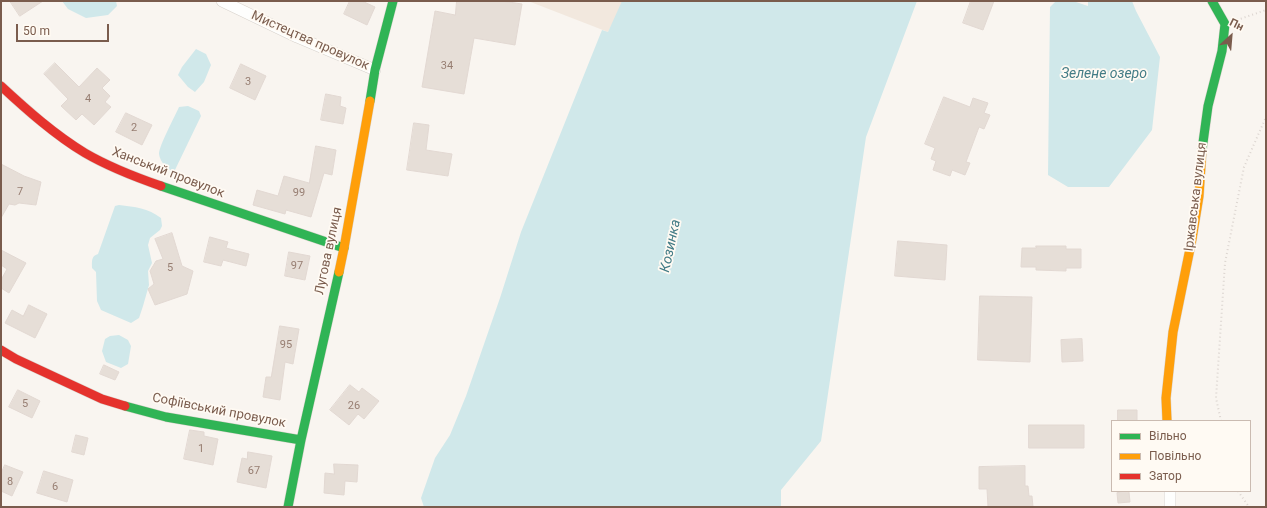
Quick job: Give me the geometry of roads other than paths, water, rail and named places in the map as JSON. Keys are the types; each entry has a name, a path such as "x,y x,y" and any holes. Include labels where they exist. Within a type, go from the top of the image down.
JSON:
{"street":[{"name":"Мистецтва провулок","path":"222,1 297,37 375,70"},
{"name":"Лугова вулиця","path":"288,507 301,440 344,248 375,70 393,1"},
{"name":"Іржавська вулиця","path":"1167,420 1166,398 1173,332 1192,238 1208,106 1222,51 1225,24 1212,1"},
{"name":"Ханський провулок","path":"1,86 28,111 56,133 85,152 118,169 154,184 344,248"},
{"name":"Софіївський провулок","path":"1,350 16,359 102,399 166,417 301,440"},
{"path":"1170,492 1170,507"}],"water":[{"path":"62,1 116,1 117,6 108,15 86,18 68,9"},
{"name":"Козинка","path":"622,1 917,1 866,137 821,441 781,490 781,507 424,507 421,498 435,458 450,435 466,396 521,232 602,30 608,32"},
{"name":"Зелене озеро","path":"1056,1 1073,1 1088,6 1088,1 1132,1 1160,57 1152,130 1109,187 1068,187 1048,175 1050,7"},
{"path":"196,49 206,54 211,65 204,82 195,92 188,87 178,75 182,67"},
{"path":"188,106 199,111 201,116 174,172 166,167 159,154 164,138 179,107"},
{"path":"115,206 136,207 151,212 161,218 162,226 160,230 150,238 148,245 152,263 148,271 149,285 139,318 131,323 101,310 97,301 96,272 92,268 92,259 98,254"},
{"path":"119,335 128,340 131,346 128,364 121,368 106,362 102,351 105,339 110,336"}]}
